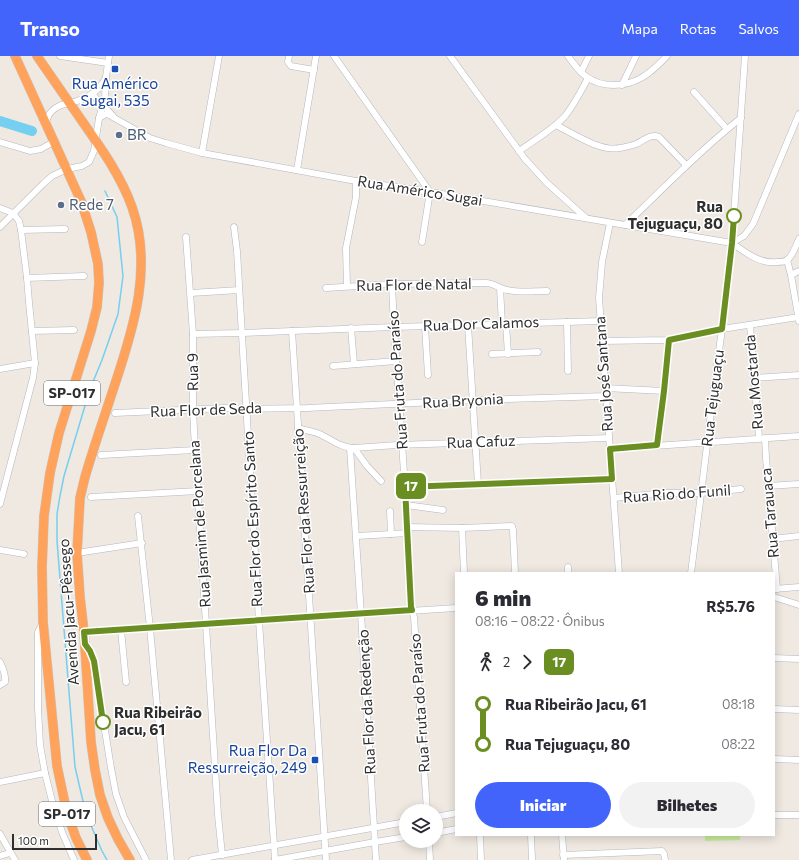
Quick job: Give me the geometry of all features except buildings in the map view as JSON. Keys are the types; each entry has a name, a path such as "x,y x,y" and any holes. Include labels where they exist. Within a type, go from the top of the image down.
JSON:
{"highway":[{"name":"Avenida Jacu-Pêssego","path":"15,56 81,201 91,232 98,264 99,283 97,307 59,433 50,473 44,516 42,567 43,622 57,766 67,813 76,838 87,860"},
{"name":"Avenida Jacu-Pêssego","path":"37,56 96,140 118,176 132,207 139,232 141,275 136,312 128,347 91,456 80,498 77,552 85,644 91,742 95,770 100,795 108,818 130,860"}],"street":[{"path":"0,226 52,176 67,168 82,166 89,162 94,151 99,118 106,91 106,77 109,59 60,56"},
{"path":"202,153 219,56"},
{"path":"289,56 288,62 291,66 314,70"},
{"path":"297,170 316,56"},
{"path":"334,56 430,192 422,242"},
{"path":"450,56 525,159 547,183 587,219"},
{"path":"568,56 588,78 605,85 622,85 642,78 651,72 667,56"},
{"path":"581,72 589,56"},
{"path":"622,85 636,56"},
{"name":"Rua Tejuguaçu","path":"690,572 732,243 745,56"},
{"path":"46,123 50,112 69,102 80,100 92,94 102,85 106,77"},
{"path":"519,151 556,125 564,117 571,108 588,78"},
{"path":"694,92 727,129"},
{"name":"Rua Américo Sugai","path":"92,94 114,117 150,138 202,153 356,181 732,243"},
{"path":"99,118 106,114 114,117"},
{"path":"625,226 686,165 741,118"},
{"path":"798,119 753,224 744,236 732,243 754,258 764,261 782,262 788,260 799,239"},
{"path":"556,125 586,141 611,149 622,148 635,144 656,135 686,165"},
{"path":"0,142 30,152 41,149 55,141"},
{"path":"347,286 346,252 356,197 356,181"},
{"path":"0,208 13,213 19,221 27,278 35,364 33,378 0,504"},
{"name":"Rua José Santana","path":"610,223 602,262 599,298 619,572"},
{"name":"Rua Flor do Espírito Santo","path":"234,227 275,860"},
{"path":"21,230 65,229"},
{"path":"186,237 193,334"},
{"path":"788,260 799,321"},
{"path":"791,275 799,271"},
{"path":"27,278 84,276"},
{"name":"Rua Flor de Natal","path":"326,288 392,284 492,283 500,288 517,292 547,291"},
{"name":"Rua Fruta do Paraíso","path":"392,284 408,530 411,607 414,617 427,804"},
{"path":"500,288 508,354"},
{"path":"191,293 239,290"},
{"path":"602,341 669,340 722,329 799,317"},
{"name":"Rua Dor Calamos","path":"193,334 601,321"},
{"path":"567,322 568,371"},
{"path":"468,325 478,484"},
{"name":"Rua Mostarda","path":"750,325 754,378 762,438"},
{"path":"425,326 428,375"},
{"path":"351,328 354,364"},
{"path":"32,331 74,330"},
{"name":"Rua Flor da Ressurreição","path":"292,331 326,860"},
{"name":"Rua 9","path":"193,334 193,410"},
{"path":"657,445 669,340"},
{"path":"492,354 538,352"},
{"path":"333,366 396,361"},
{"path":"0,369 35,364"},
{"path":"754,378 799,375"},
{"path":"605,388 664,391"},
{"name":"Rua Bryonia","path":"297,408 472,400 606,396"},
{"name":"Rua Flor de Seda","path":"115,413 225,408 297,408"},
{"name":"Rua Jasmim de Porcelana","path":"193,410 218,815 222,854"},
{"path":"298,428 318,433 340,445 352,448 381,481"},
{"path":"610,449 707,441 799,436"},
{"name":"Rua Cafuz","path":"352,448 475,442 609,438"},
{"name":"Rua Tarauaca","path":"762,438 768,486 774,572"},
{"name":"Rua Flor da Redenção","path":"352,448 376,860"},
{"path":"101,455 195,450"},
{"path":"405,487 612,479"},
{"path":"768,486 799,484"},
{"name":"Rua Rio do Funil","path":"614,498 665,493 701,493 741,489"},
{"path":"91,497 198,491"},
{"path":"406,505 443,510"},
{"path":"390,511 391,534"},
{"path":"138,516 142,543 171,860"},
{"path":"356,536 391,534 408,530 512,526 515,572"},
{"path":"462,528 464,572"},
{"path":"772,539 799,536"},
{"path":"77,552 142,543"},
{"path":"0,550 24,554"},
{"path":"775,589 799,587"},
{"path":"775,597 799,605"},
{"path":"84,632 455,608"},
{"path":"43,622 38,632 38,726 40,745 52,801 62,832 74,860"},
{"path":"121,630 126,682"},
{"path":"85,644 94,661 110,768 116,794 124,817 146,860"},
{"path":"775,658 799,659"},
{"path":"0,662 5,674 5,678 2,683"},
{"path":"775,709 799,710"},
{"path":"775,759 799,760"},
{"path":"0,782 45,773"},
{"path":"443,816 455,813"},
{"path":"775,815 799,816"},
{"path":"192,860 399,823"},
{"path":"443,831 455,829"},
{"path":"0,834 15,860"},
{"path":"480,836 481,860"},
{"path":"531,836 532,860"},
{"path":"562,836 563,858 662,851 665,860"},
{"path":"275,860 399,838"},
{"path":"429,848 430,860"},
{"path":"0,856 10,853"}],"green space":[{"path":"705,836 740,836 740,840 705,841"}],"waterway":[{"path":"0,121 32,131"},
{"path":"105,191 117,217 123,276 118,314 90,389 64,476 57,514 57,541 75,767 86,814 107,860"}],"bus line":[{"name":"17","path":"103,722 94,661 85,644 84,632 412,610 405,487 612,479 610,449 657,445 669,340 722,329 734,216"}],"place":[{"name":"Rua Américo Sugai, 535","path":"115,69"},
{"name":"BR","path":"119,135"},
{"name":"Rede 7","path":"61,205"},
{"name":"Rua Tejuguaçu, 80","path":"734,216"},
{"name":"Rua Ribeirão Jacu, 61","path":"103,722"},
{"name":"Rua Flor Da Ressurreição, 249","path":"315,760"}]}
